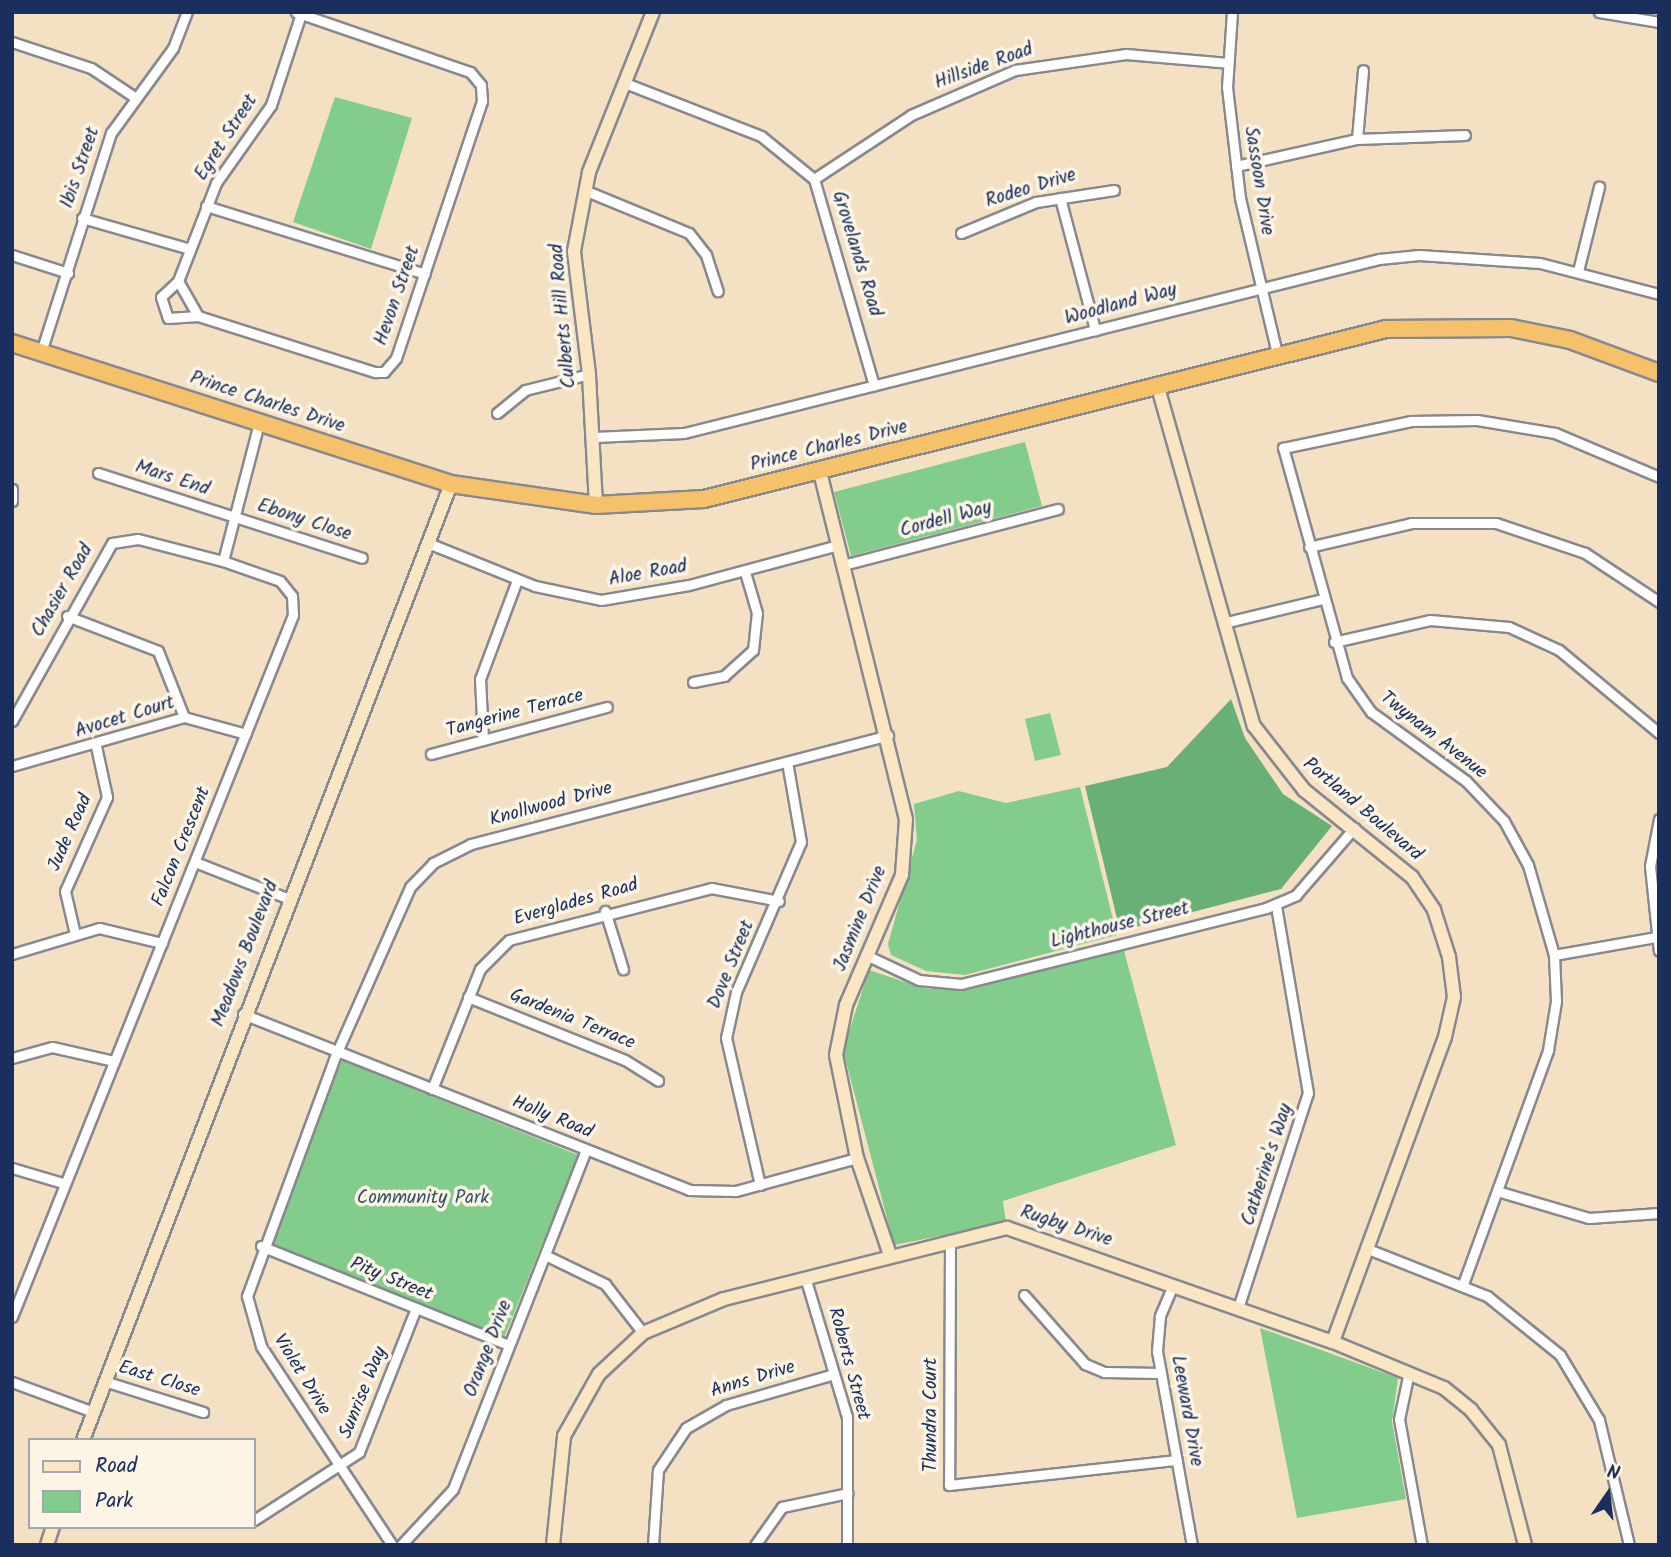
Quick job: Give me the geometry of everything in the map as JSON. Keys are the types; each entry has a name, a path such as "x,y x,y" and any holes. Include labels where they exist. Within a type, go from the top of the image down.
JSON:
{"highway":[{"name":"Prince Charles Drive","path":"12,343 451,484 596,505 704,499 820,472 1277,353 1386,329 1457,324 1570,340 1659,373"}],"street":[{"name":"Ibis Street","path":"41,352 111,133 173,48 187,12"},
{"name":"Culberts Hill Road","path":"596,505 589,374 574,251 584,190 653,12"},
{"name":"Sassoon Drive","path":"1232,12 1228,62 1236,166 1260,286 1277,353"},
{"path":"1599,12 1659,22"},
{"name":"Hevon Street","path":"178,281 164,291 162,313 177,321 198,316 384,372 396,358 482,101 481,85 470,72 299,13"},
{"name":"Egret Street","path":"178,281 206,206 271,105 299,13"},
{"path":"12,42 91,68 136,98"},
{"name":"Hillside Road","path":"814,179 911,115 1014,70 1126,54 1228,62"},
{"path":"1357,139 1363,70"},
{"name":"Grovelands Road","path":"625,83 742,126 814,179 874,384"},
{"path":"1236,166 1357,139 1465,135"},
{"path":"1578,271 1599,187"},
{"path":"584,190 689,233 706,255 718,291"},
{"name":"Rodeo Drive","path":"961,233 1060,198 1114,190"},
{"path":"1060,198 1095,330"},
{"path":"206,206 425,274"},
{"path":"82,218 190,249"},
{"path":"12,255 68,273"},
{"name":"Woodland Way","path":"594,437 684,433 1260,286 1419,255 1578,271 1659,294"},
{"path":"178,281 198,316"},
{"path":"498,412 525,390 589,374"},
{"name":"Portland Boulevard","path":"1157,384 1223,623 1261,738 1304,790 1394,858 1427,897 1446,945 1454,997 1438,1057 1333,1342"},
{"name":"Twynam Avenue","path":"1463,1284 1548,1050 1556,1001 1554,955 1528,865 1504,821 1466,780 1360,701 1334,642 1283,448 1411,421 1468,419 1555,433 1659,477"},
{"path":"223,561 259,424"},
{"name":"Jasmine Drive","path":"820,472 905,805 906,850 837,1044 857,1158 890,1255"},
{"name":"Mars End","path":"98,473 235,517"},
{"name":"Meadows Boulevard","path":"84,1438 287,898 451,484"},
{"path":"12,489 12,501"},
{"name":"Cordell Way","path":"843,565 1058,509"},
{"name":"Ebony Close","path":"235,517 362,558"},
{"path":"1309,547 1411,523 1496,523 1585,553 1659,603"},
{"name":"Chasier Road","path":"12,721 67,616 112,543 138,539 223,561"},
{"name":"Aloe Road","path":"428,543 517,580 575,597 617,600 745,572 838,545"},
{"name":"Falcon Crescent","path":"12,1317 14,1304 195,862 294,606 280,581 223,561"},
{"path":"693,682 724,676 753,650 757,613 745,572"},
{"path":"483,740 480,680 517,580"},
{"path":"1223,623 1323,599"},
{"path":"67,616 158,651 184,717"},
{"path":"1334,642 1430,620 1509,627 1559,650 1659,733"},
{"name":"Tangerine Terrace","path":"431,754 607,707"},
{"name":"Avocet Court","path":"12,766 96,746 184,717 246,734"},
{"name":"Knollwood Drive","path":"337,1052 405,895 441,858 484,840 888,735"},
{"name":"Jude Road","path":"75,934 65,891 107,797 96,746"},
{"name":"Dove Street","path":"760,1185 726,1038 736,992 779,901 802,835 787,762"},
{"path":"1659,818 1650,866 1659,951"},
{"name":"Lighthouse Street","path":"869,956 919,980 961,984 1276,905 1301,891 1354,828"},
{"path":"195,862 287,898"},
{"name":"Everglades Road","path":"432,1089 484,962 500,945 606,911 711,888 779,901"},
{"name":"Catherine's Way","path":"1238,1308 1308,1093 1276,905"},
{"path":"606,911 623,969"},
{"path":"12,954 75,934 116,928 162,943"},
{"path":"1554,955 1657,937"},
{"name":"Gardenia Terrace","path":"468,997 625,1060 659,1081"},
{"name":"Holly Road","path":"243,1014 698,1192 760,1185 857,1158"},
{"path":"12,1059 52,1047 114,1061"},
{"name":"Violet Drive","path":"337,1052 261,1246 248,1288 254,1330 392,1545"},
{"name":"Orange Drive","path":"401,1545 453,1489 586,1150"},
{"path":"12,1168 63,1183"},
{"path":"1497,1191 1589,1218 1659,1213"},
{"name":"Rugby Drive","path":"553,1545 564,1436 599,1374 643,1333 695,1308 805,1277 950,1240 1019,1229 1333,1342 1409,1372 1451,1393 1493,1436 1525,1545"},
{"name":"Thundra Court","path":"950,1240 949,1485 1177,1460"},
{"name":"Pity Street","path":"261,1246 509,1345"},
{"path":"1368,1250 1463,1284 1532,1328 1584,1389 1605,1440 1629,1545"},
{"path":"545,1255 605,1284 643,1333"},
{"name":"Roberts Street","path":"805,1277 847,1417 847,1545"},
{"name":"Leeward Drive","path":"1173,1285 1157,1329 1160,1373 1192,1545"},
{"path":"1024,1296 1084,1364 1104,1372 1160,1373"},
{"name":"Sunrise Way","path":"256,1519 339,1466 362,1446 416,1308"},
{"path":"1409,1372 1399,1419 1422,1545"},
{"name":"Anns Drive","path":"653,1545 657,1476 686,1428 726,1405 834,1374"},
{"name":"East Close","path":"104,1381 204,1412"},
{"path":"12,1382 93,1412"},
{"path":"755,1545 782,1507 848,1493"}],"green space":[{"path":"335,97 412,118 371,249 293,222"},
{"path":"1025,442 1042,506 851,556 834,492"},
{"path":"1231,699 1245,738 1283,794 1332,826 1281,889 1120,931 1085,786 1167,767"},
{"path":"1050,713 1061,755 1035,761 1025,719"},
{"path":"1080,787 1117,935 965,975 926,971 891,955 888,944 917,840 914,804 959,791 1006,803"},
{"path":"1123,947 1176,1145 1003,1201 1006,1223 894,1245 843,1050 869,970 923,988 959,990"},
{"name":"Community Park","path":"342,1060 578,1155 504,1338 269,1244"},
{"path":"1260,1328 1398,1378 1392,1422 1406,1499 1297,1518"}]}
